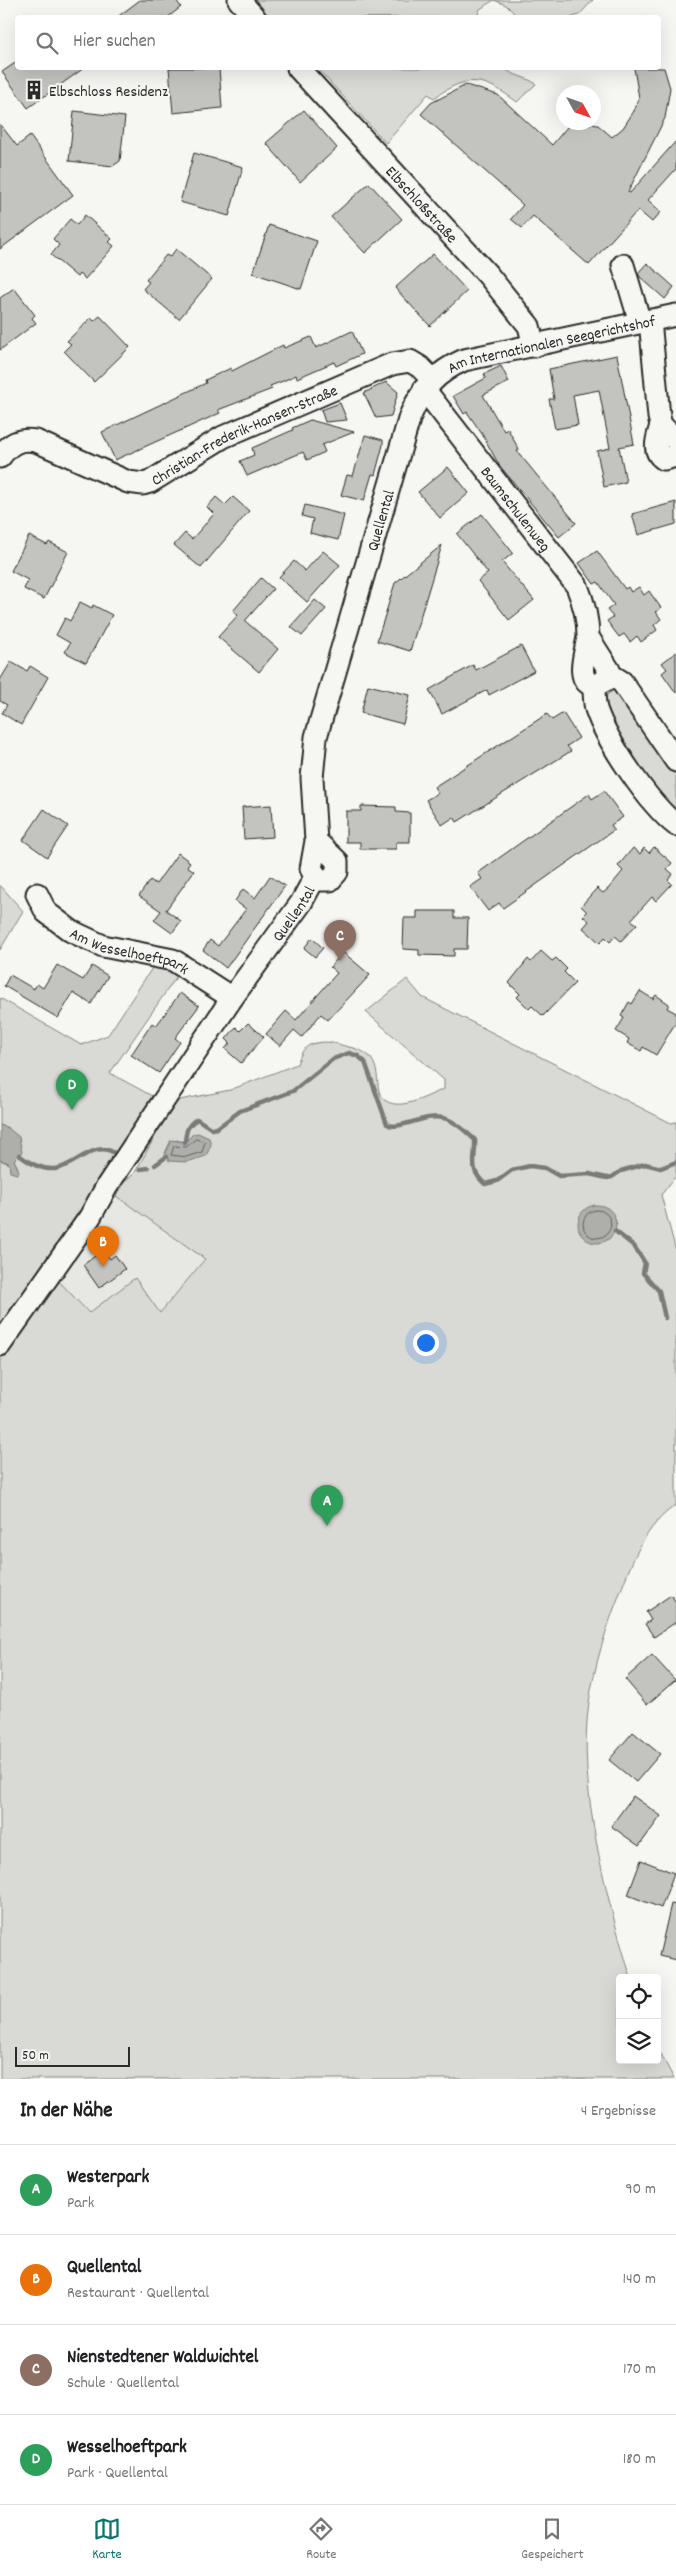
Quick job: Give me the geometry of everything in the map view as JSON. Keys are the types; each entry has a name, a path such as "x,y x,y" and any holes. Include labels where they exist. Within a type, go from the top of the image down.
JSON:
{"street":[{"path":"239,0 252,15"},
{"name":"Elbschloßstraße","path":"300,70 488,275 529,326 534,346"},
{"path":"623,266 645,321 669,432 656,443 657,451 664,459 676,456"},
{"name":"Am Internationalen Seegerichtshof","path":"428,384 445,369 464,360 676,316"},
{"name":"Christian-Frederik-Hansen-Straße","path":"0,456 16,441 26,439 36,441 128,482 143,484 159,477 223,437 392,364 410,361 420,367 428,384"},
{"name":"Baumschulenweg","path":"428,384 577,586 584,610 588,637 582,658 583,669 588,683 602,680"},
{"name":"Quellental","path":"0,1345 90,1216 107,1186 232,998 301,903 315,877 319,880 330,880 334,877 339,867 333,855 316,841 312,778 316,737 410,416 428,384"},
{"path":"676,761 622,682 602,680 596,708 611,738 643,789 661,812 676,825"},
{"name":"Am Wesselhoeftpark","path":"37,894 46,912 71,931 103,946 173,960 232,998"}],"shaded area":[{"path":"254,0 494,0 480,9 478,15 267,15"},
{"path":"494,0 593,0 579,15 516,15 506,5"},
{"path":"319,70 507,70 536,84 517,102 495,88 476,82 457,85 434,98 428,94 386,143"},
{"path":"620,686 676,769 676,817 663,805 598,701"},
{"path":"0,885 23,911 0,950"},
{"path":"154,965 179,973 110,1073 152,1096 107,1171 0,1325 0,1160 18,1168 14,1160 22,1152 8,1128 0,1125 0,998 81,1045 108,1035"},
{"path":"407,979 422,997 671,1123 676,1122 676,1176 661,1195 676,1251 676,1505 665,1513 648,1533 635,1556 625,1580 610,1619 598,1660 591,1688 586,1735 590,1805 596,1841 612,1913 630,1974 616,1974 616,2064 661,2064 661,2055 674,2079 0,2079 0,1360 56,1278 89,1313 135,1278 160,1313 205,1259 116,1196 128,1178 134,1174 175,1101 230,1090 297,1064 306,1048 312,1044 322,1042 335,1043 364,1052 375,1066 381,1097 392,1104 415,1101 444,1089 444,1080 366,1012","holes":["193,1134 169,1161 176,1140 185,1142","598,1207 609,1210 617,1224 587,1208"]},
{"path":"116,1196 205,1259 160,1313 89,1313 56,1278"}],"water":[{"path":"0,1125 8,1128 19,1137 22,1152 14,1160 19,1171 17,1174 10,1172 9,1163 0,1160"},
{"path":"198,1133 209,1138 211,1145 206,1156 187,1162 169,1161 165,1153 171,1140 185,1142 193,1134"},
{"path":"597,1205 610,1211 616,1224 610,1237 597,1243 584,1237 578,1224 584,1211"}],"building":[{"path":"140,0 176,0 181,7 171,15 120,15"},
{"name":"Elbschloss Residenz","path":"15,63 15,70 81,70 28,108 2,72"},
{"path":"661,68 664,68 670,88 665,118 628,192 630,193 676,141 676,169 648,200 661,212 652,222 638,210 589,265 533,216 522,228 511,219 523,205 421,114 431,103 466,85 498,95 552,145 565,130 601,130 601,128 612,137 623,128 634,111 639,98 634,70 661,70"},
{"path":"169,70 219,70 222,108 173,113"},
{"path":"304,110 337,148 300,182 266,143"},
{"path":"74,111 125,117 120,161 113,166 69,161"},
{"path":"0,124 17,146 30,136 73,195 0,249"},
{"path":"194,153 243,167 229,216 180,202"},
{"path":"369,183 402,219 365,253 331,217"},
{"path":"85,215 112,239 109,242 114,246 85,279 79,274 77,277 51,255 59,245 53,239 70,219 77,225"},
{"path":"269,225 317,241 301,289 253,273"},
{"path":"176,249 212,279 179,319 143,289 149,282 146,280 166,255 170,257"},
{"path":"433,254 467,291 430,326 395,288"},
{"path":"647,263 674,287 665,299 638,273"},
{"path":"14,288 35,315 32,318 36,323 0,350 0,298"},
{"path":"100,316 130,347 94,382 64,351 71,344 67,341 91,318 94,321"},
{"path":"352,331 362,354 336,366 334,362 297,378 296,375 270,386 272,389 218,410 220,413 115,460 102,432 206,383 205,380 231,368 232,371 283,345 284,348 311,337 316,348"},
{"path":"617,355 634,444 619,447 626,482 604,487 597,451 610,448 599,390 573,395 578,425 555,429 549,399 554,399 549,369"},
{"path":"501,366 509,382 483,395 504,431 508,429 519,450 517,451 576,523 559,537 499,465 482,434 467,412 464,414 453,396 486,378 484,374"},
{"path":"386,382 398,392 391,416 376,418 364,393"},
{"path":"340,403 347,420 325,422 321,410"},
{"path":"310,420 354,432 322,445 325,452 307,460 303,452 247,476 240,461 254,455 252,448 293,430 292,428"},
{"path":"365,435 383,440 383,445 375,475 372,474 364,501 341,495 347,475 353,476"},
{"path":"448,467 469,493 440,518 418,492"},
{"path":"216,497 225,505 233,497 249,511 201,568 174,545 185,533 192,539 214,514 207,507"},
{"path":"676,502 676,524 638,535 632,514"},
{"path":"305,505 344,515 338,540 310,533 313,519 302,516"},
{"path":"482,514 513,553 502,562 534,600 509,620 478,581 488,573 457,534"},
{"path":"29,536 47,545 49,542 68,552 44,599 24,589 28,580 11,571"},
{"path":"442,545 410,651 377,641 395,583"},
{"path":"323,551 340,565 307,602 279,577 294,561 305,571"},
{"path":"597,551 625,589 628,587 631,592 639,587 644,595 649,591 661,608 656,612 661,619 654,625 657,630 641,642 637,636 630,642 624,634 619,637 607,621 613,617 607,610 614,605 598,582 594,584 579,563"},
{"path":"261,578 273,589 245,621 278,649 259,672 218,637 238,615 233,611"},
{"path":"315,600 326,609 302,636 291,627"},
{"path":"80,602 92,608 93,605 112,615 86,663 65,652 70,643 56,635 65,618 70,621"},
{"path":"521,646 534,671 489,695 487,690 442,714 429,690 473,665 476,670"},
{"path":"676,652 676,693 662,673 667,669 662,663"},
{"path":"11,662 27,671 30,666 48,677 21,725 2,713 7,705 0,701 0,680"},
{"path":"368,685 410,695 403,724 361,713"},
{"path":"563,713 579,738 567,746 571,751 457,822 454,817 442,825 426,800 438,793 434,787 547,714 552,720"},
{"path":"604,791 623,817 611,825 614,830 503,908 499,903 488,911 470,887 482,879 478,873 589,794 592,799"},
{"path":"271,805 273,837 244,839 242,807"},
{"path":"361,806 396,807 396,812 410,813 410,842 396,842 396,849 360,849 360,842 346,842 346,811 361,811"},
{"path":"44,809 68,826 47,857 23,840"},
{"path":"654,847 672,863 667,869 673,874 668,880 672,884 656,901 652,897 631,920 637,924 621,941 615,936 610,942 605,937 600,943 583,928 589,921 583,916 587,912 581,906 597,888 603,893 608,889 623,871 618,866 633,848 640,854 644,848 649,853"},
{"path":"178,853 190,862 187,866 194,871 166,910 181,921 172,933 154,920 161,911 139,896 150,880 156,884"},
{"path":"270,876 285,886 226,968 203,950 210,940 218,946 246,909 235,901 243,889 255,898"},
{"path":"417,911 454,911 454,918 468,918 467,949 454,949 454,956 419,955 419,950 403,949 404,918 417,918"},
{"path":"312,938 323,948 315,957 304,948"},
{"path":"541,951 552,961 556,958 567,969 564,972 575,983 543,1016 532,1006 529,1009 517,997 520,994 509,983 528,959 531,962"},
{"path":"343,952 370,975 328,1020 321,1014 302,1037 294,1030 280,1046 266,1034 286,1011 296,1020 337,973 330,967"},
{"path":"57,965 83,980 92,966 108,976 91,1004 73,993 58,1018 4,986 10,975 34,989 37,984 43,988"},
{"path":"640,991 653,999 656,995 669,1004 667,1008 676,1013 676,1022 656,1055 643,1047 641,1051 627,1043 629,1039 616,1031 624,1018 621,1016 629,1002 632,1004"},
{"path":"180,993 199,1006 175,1038 180,1042 159,1073 131,1055 152,1023 156,1026"},
{"path":"248,1023 264,1037 241,1063 225,1049 230,1043 226,1039 236,1027 240,1031"},
{"path":"103,1250 110,1259 115,1255 125,1269 99,1288 83,1265"},
{"path":"671,1595 676,1602 676,1622 654,1637 645,1624 651,1620 646,1612"},
{"path":"652,1655 675,1680 647,1705 625,1679"},
{"path":"633,1732 660,1754 636,1782 609,1760"},
{"path":"633,1796 661,1816 639,1846 611,1826"},
{"path":"641,1860 674,1873 661,1908 628,1895"},
{"path":"671,1904 676,1905 676,1960 659,1956"}],"waterway":[{"path":"185,1142 188,1129 197,1119 212,1129 217,1128 240,1111 293,1091 333,1059 349,1053 358,1056 365,1062 387,1124 392,1126 439,1117 455,1123 475,1140 474,1164 476,1174 485,1184 497,1181 512,1170 530,1166 545,1168 559,1176 589,1174 607,1178 621,1171 645,1164 661,1168 676,1162"},
{"path":"19,1155 27,1161 50,1169 63,1167 86,1154 101,1149 109,1150 117,1155"},
{"path":"155,1165 166,1157"},
{"path":"140,1169 148,1168"},
{"path":"615,1231 634,1246 645,1263 643,1273 659,1291 665,1318"}],"place":[{"name":"Elbschloss Residenz","path":"34,90"},
{"name":"Nienstedtener Waldwichtel","path":"340,961"},
{"name":"Wesselhoeftpark","path":"72,1110"},
{"name":"Quellental","path":"103,1267"},
{"name":"Westerpark","path":"327,1526"}]}
